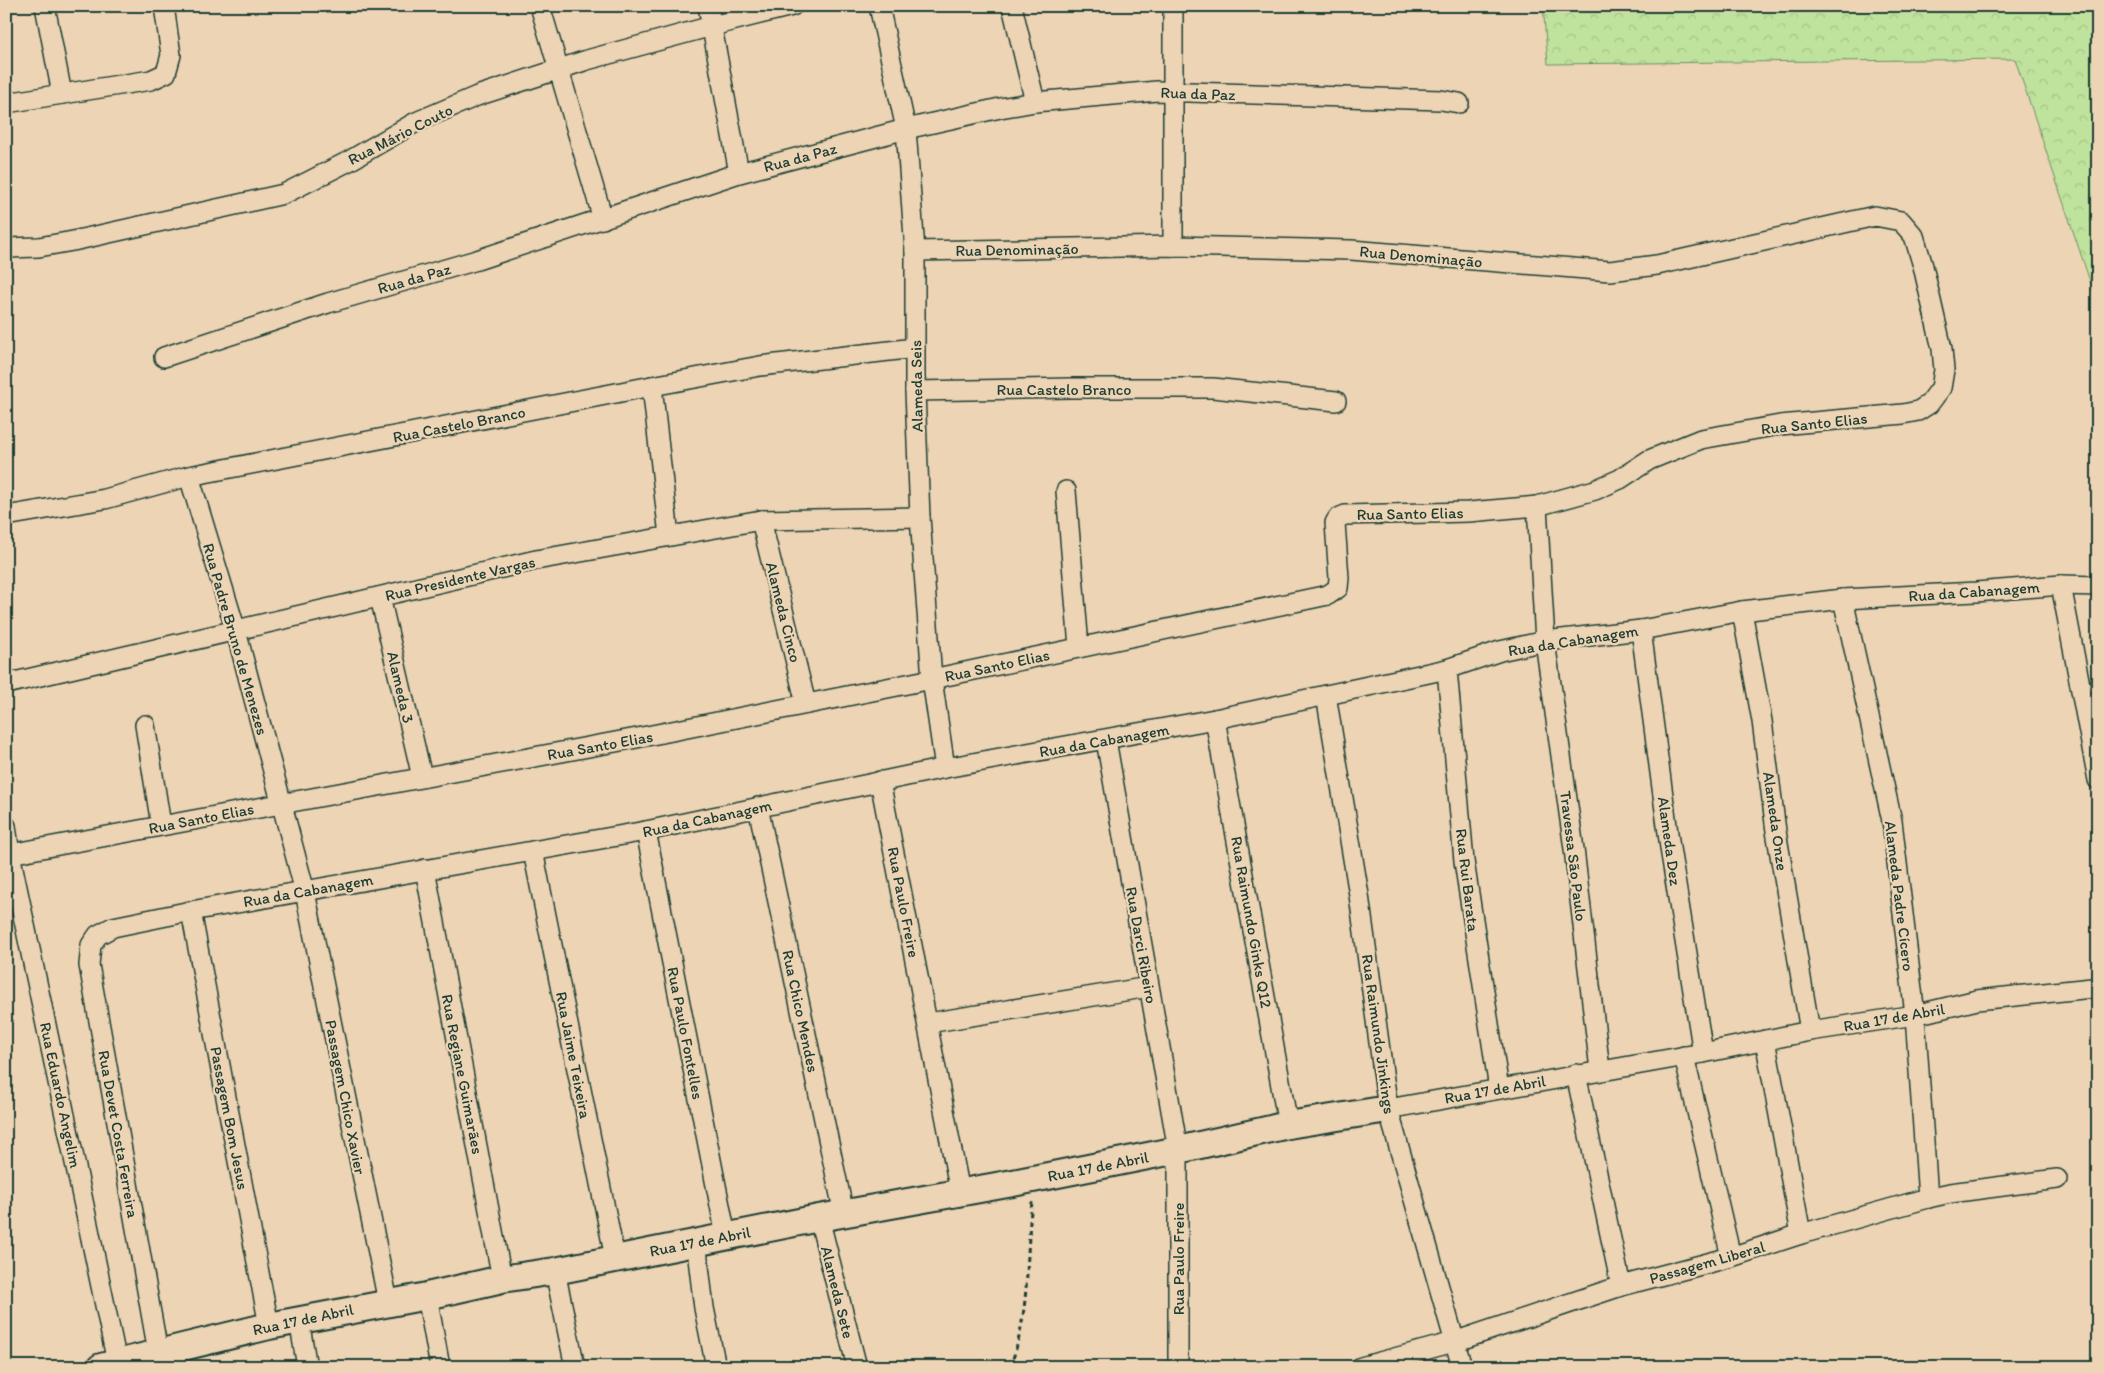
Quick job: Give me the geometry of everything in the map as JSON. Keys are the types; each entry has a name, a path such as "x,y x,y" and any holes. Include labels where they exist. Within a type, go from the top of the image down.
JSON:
{"street":[{"path":"46,6 62,94"},
{"path":"6,103 151,80 166,73 171,55 164,6"},
{"path":"540,6 603,219"},
{"path":"708,6 739,173"},
{"name":"Rua Mário Couto","path":"6,248 39,247 73,241 284,194 349,161 416,122 477,96 560,69 712,26 792,6"},
{"name":"Alameda Seis","path":"879,6 906,129 915,251 915,348 920,517 932,679 945,768"},
{"path":"1012,6 1035,102"},
{"path":"1172,246 1173,6"},
{"name":"Rua da Paz","path":"164,357 328,303 477,260 739,173 906,129 1035,102 1157,91 1441,100 1459,103"},
{"name":"Rua Denominação","path":"915,251 1172,246 1351,250 1610,271 1657,264 1875,216 1901,221 1914,236"},
{"name":"Rua Santo Elias","path":"10,854 282,802 638,738 932,679 1328,595 1338,588 1340,578 1335,523 1338,518 1345,514 1469,512 1537,506 1595,490 1620,479 1649,460 1701,440 1780,425 1904,414 1918,411 1929,404 1941,388 1944,370 1942,349 1914,236"},
{"name":"Rua Castelo Branco","path":"6,516 105,499 189,476 760,366 915,348"},
{"path":"652,386 669,536"},
{"name":"Rua Castelo Branco","path":"916,391 1213,388 1336,401"},
{"name":"Rua Padre Bruno de Menezes","path":"189,476 236,631 305,892"},
{"path":"1066,491 1079,648"},
{"name":"Travessa São Paulo","path":"1537,506 1545,641 1572,839 1600,1070"},
{"name":"Rua Presidente Vargas","path":"6,684 536,560 761,520 920,517"},
{"name":"Alameda Cinco","path":"761,520 806,704"},
{"path":"2061,585 2098,780"},
{"name":"Rua da Cabanagem","path":"113,927 191,911 646,831 945,768 1216,719 1447,669 1500,651 1545,641 1641,630 1742,612 1843,599 1976,592 2061,585 2098,586"},
{"name":"Alameda 3","path":"380,597 422,777"},
{"name":"Alameda Padre Cícero","path":"1843,599 1892,821 1915,1015 1928,1198"},
{"name":"Alameda Onze","path":"1742,612 1762,721 1776,831 1810,1031"},
{"name":"Alameda Dez","path":"1641,630 1670,848 1694,1054 1731,1257"},
{"name":"Rua Rui Barata","path":"1447,669 1464,861 1499,1089"},
{"name":"Rua Raimundo Jinkings","path":"1326,695 1360,895 1388,1109 1462,1367"},
{"name":"Rua Raimundo Ginks Q12","path":"1216,719 1288,1126"},
{"path":"145,725 161,825"},
{"name":"Rua Darci Ribeiro","path":"1106,740 1178,1150"},
{"name":"Rua Paulo Freire","path":"880,781 960,1192"},
{"name":"Rua Chico Mendes","path":"758,807 831,1216"},
{"name":"Rua Eduardo Angelim","path":"6,826 112,1366"},
{"name":"Rua Paulo Fontelles","path":"646,831 726,1236"},
{"name":"Rua Jaime Teixeira","path":"532,851 615,1258"},
{"name":"Rua Regiane Guimarães","path":"425,869 502,1279"},
{"name":"Passagem Chico Xavier","path":"305,892 388,1302"},
{"name":"Passagem Bom Jesus","path":"191,911 269,1326"},
{"name":"Rua Devet Costa Ferreira","path":"113,927 98,935 91,945 89,965 158,1352"},
{"name":"Rua 17 de Abril","path":"112,1366 158,1352 269,1326 427,1296 502,1279 556,1271 726,1236 1034,1179 1288,1126 1694,1054 1810,1031 1915,1015 1976,1000 2098,986"},
{"path":"928,1023 1149,987"},
{"path":"1765,1040 1801,1234"},
{"path":"1576,1074 1621,1286"},
{"name":"Rua Paulo Freire","path":"1178,1150 1178,1367"},
{"name":"Passagem Liberal","path":"1361,1367 1454,1342 1621,1286 1731,1257 1801,1234 1928,1198 1950,1193 2057,1178"},
{"name":"Alameda Sete","path":"831,1216 857,1367"},
{"path":"696,1242 704,1308 716,1367"},
{"path":"556,1271 575,1367"},
{"path":"427,1296 440,1367"},
{"path":"299,1320 307,1367"}],"path":[{"path":"1010,1367 1019,1345 1026,1302 1034,1179"}],"green space":[{"path":"1543,6 2098,6 2098,305 2015,59 1548,64"}]}
